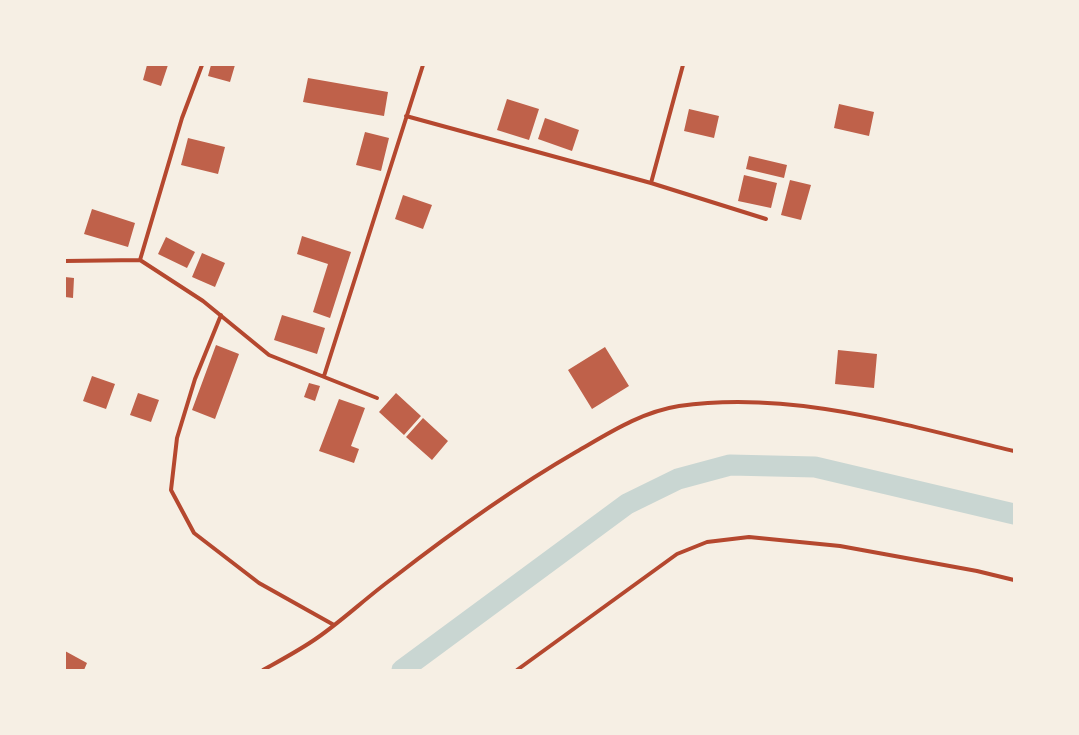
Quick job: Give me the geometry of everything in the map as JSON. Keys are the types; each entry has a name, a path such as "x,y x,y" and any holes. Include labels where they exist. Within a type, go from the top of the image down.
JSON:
{"lane":[{"path":"140,260 182,118 202,65"},
{"path":"324,376 423,65"},
{"path":"651,183 683,65"},
{"path":"406,116 651,183 766,218"},
{"path":"65,261 140,260 203,301 269,355 377,398"},
{"path":"220,315 195,379 177,438 171,490 194,532 259,583 334,624"},
{"path":"263,670 317,638 393,578 497,502 559,462 644,414 678,406 716,403 784,403 834,410 1014,451"},
{"path":"517,670 677,554 707,542 749,537 840,546 977,571 1014,580"}],"building":[{"path":"147,65 168,65 161,86 143,80"},
{"path":"211,65 235,65 230,82 208,76"},
{"path":"308,78 388,92 384,116 303,102"},
{"path":"507,99 539,109 529,140 497,130"},
{"path":"839,104 874,112 869,136 834,128"},
{"path":"689,109 719,116 714,138 684,131"},
{"path":"545,118 579,130 572,151 538,139"},
{"path":"365,132 389,138 381,171 356,165"},
{"path":"188,138 225,147 218,174 181,165"},
{"path":"749,156 787,165 784,178 746,169"},
{"path":"744,175 777,183 771,208 738,201"},
{"path":"790,180 811,185 801,220 781,215"},
{"path":"403,195 432,205 423,229 395,219"},
{"path":"92,209 135,223 128,247 84,234"},
{"path":"302,236 351,252 330,318 313,312 328,264 297,254"},
{"path":"166,237 195,252 187,268 158,254"},
{"path":"202,253 225,263 215,287 192,277"},
{"path":"65,277 74,278 73,298 65,297"},
{"path":"282,315 325,328 317,354 274,340"},
{"path":"216,345 239,354 215,419 192,410"},
{"path":"605,347 629,386 592,409 568,370"},
{"path":"838,350 877,354 874,388 835,384"},
{"path":"92,376 115,384 106,409 83,401"},
{"path":"309,383 320,386 315,401 304,397"},
{"path":"138,393 159,400 151,422 130,415"},
{"path":"396,393 421,416 404,435 379,412"},
{"path":"339,399 365,408 351,446 359,449 354,463 319,451"},
{"path":"423,418 448,441 432,460 406,437"},
{"path":"65,651 87,663 84,670 65,669"}],"waterway":[{"path":"402,670 627,504 678,479 730,465 815,467 1014,514"}]}
